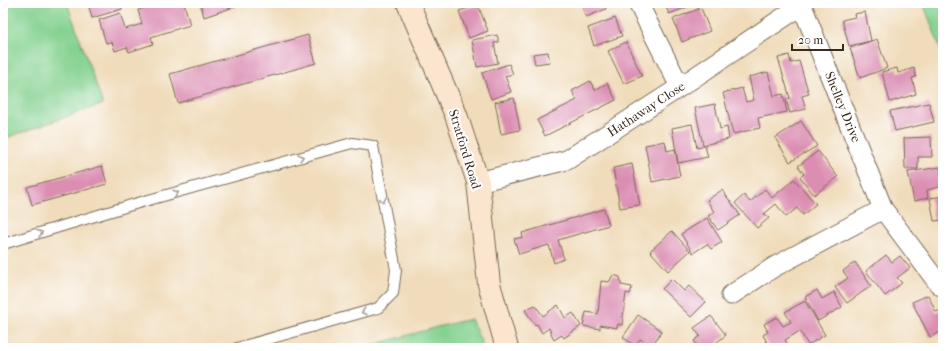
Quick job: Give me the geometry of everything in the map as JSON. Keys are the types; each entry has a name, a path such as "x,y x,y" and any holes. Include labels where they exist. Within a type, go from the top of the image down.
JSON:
{"street":[{"name":"Stratford Road","path":"408,3 456,115 478,182 489,284 507,348"},
{"path":"638,3 680,87"},
{"name":"Hathaway Close","path":"478,182 567,160 680,87 802,4"},
{"name":"Shelley Drive","path":"802,4 883,209 938,283 943,287"},
{"path":"731,295 774,267 883,209"}],"lane":[{"path":"3,244 352,143 374,146 396,270 393,293 378,308 237,348"}],"green space":[{"path":"3,3 67,3 103,104 3,139"},
{"path":"923,3 943,3 943,55"},
{"path":"471,319 484,348 362,348 441,326"}],"building":[{"path":"88,3 121,3 122,9 92,18"},
{"path":"163,3 184,3 190,25 151,37 153,44 129,52 127,47 115,51 112,42 106,43 99,20 120,13 125,29 142,24 138,10"},
{"path":"200,3 246,3 204,17"},
{"path":"581,3 604,3 606,9 586,17"},
{"path":"664,3 698,3 669,14"},
{"path":"478,5 488,31 469,38 459,11"},
{"path":"701,8 710,31 682,42 673,19"},
{"path":"865,12 871,41 849,46 842,20 855,17 854,14"},
{"path":"615,18 622,36 594,46 588,28"},
{"path":"308,35 316,63 178,103 170,74"},
{"path":"497,35 499,42 494,43 498,63 477,67 472,40"},
{"path":"877,39 887,68 860,78 850,48"},
{"path":"626,42 642,76 624,84 608,51"},
{"path":"548,52 550,62 535,64 533,54"},
{"path":"789,55 791,63 799,61 809,94 802,96 806,109 790,113 786,100 790,98 778,58"},
{"path":"509,64 513,74 505,76 511,92 491,99 482,73"},
{"path":"897,68 898,73 914,68 916,77 912,78 916,94 890,102 882,72"},
{"path":"768,72 774,96 783,94 787,112 758,118 760,128 733,134 723,93 742,88 746,102 754,100 749,77"},
{"path":"590,81 595,90 607,83 616,100 545,136 537,120 577,100 572,91"},
{"path":"514,98 520,130 501,134 495,102"},
{"path":"929,103 934,122 895,131 890,111"},
{"path":"715,104 720,129 727,127 729,139 703,145 695,108"},
{"path":"801,121 817,146 790,162 775,138"},
{"path":"692,124 697,148 705,146 708,157 678,163 672,128"},
{"path":"931,137 932,157 918,157 918,169 905,169 904,138"},
{"path":"665,141 667,151 675,149 680,176 652,182 645,145"},
{"path":"818,151 838,177 814,195 800,177 804,174 798,166"},
{"path":"632,164 640,205 620,208 613,168"},
{"path":"102,166 107,184 32,205 27,187"},
{"path":"940,167 943,186 927,190 928,198 914,201 908,172"},
{"path":"794,179 816,204 803,215 797,208 786,217 776,204 764,214 769,218 757,228 735,203 744,195 750,202 765,189 772,198"},
{"path":"722,190 740,215 718,230 708,216 714,212 707,200"},
{"path":"943,196 943,220 934,221 930,198"},
{"path":"604,209 609,225 558,240 564,259 554,263 549,245 519,254 514,239 523,237 522,233"},
{"path":"707,218 722,242 711,249 707,244 693,253 681,234"},
{"path":"672,231 690,251 668,271 650,251"},
{"path":"886,255 892,262 900,256 910,268 897,278 902,283 885,296 866,271"},
{"path":"855,262 871,286 847,303 835,287 848,278 843,271"},
{"path":"613,275 620,277 621,285 632,287 630,294 626,293 622,325 618,324 617,328 600,325 600,329 583,326 586,312 598,314 601,281 609,282"},
{"path":"672,279 684,291 689,286 706,302 691,317 662,289"},
{"path":"817,290 822,299 834,292 842,307 818,321 805,297"},
{"path":"928,295 936,312 943,309 943,331 930,337 912,302"},
{"path":"805,301 825,335 808,345 800,331 785,340 789,346 785,348 770,348 763,335 768,332 764,324 777,317 783,326 791,322 785,312"},
{"path":"535,305 543,316 558,305 565,318 573,313 581,326 564,338 562,335 554,340 549,328 542,333 537,324 535,325 525,310"},
{"path":"638,315 662,331 651,347 640,339 635,346 623,337"},
{"path":"711,316 726,335 717,342 722,348 699,348 694,341 700,336 694,328"}]}
